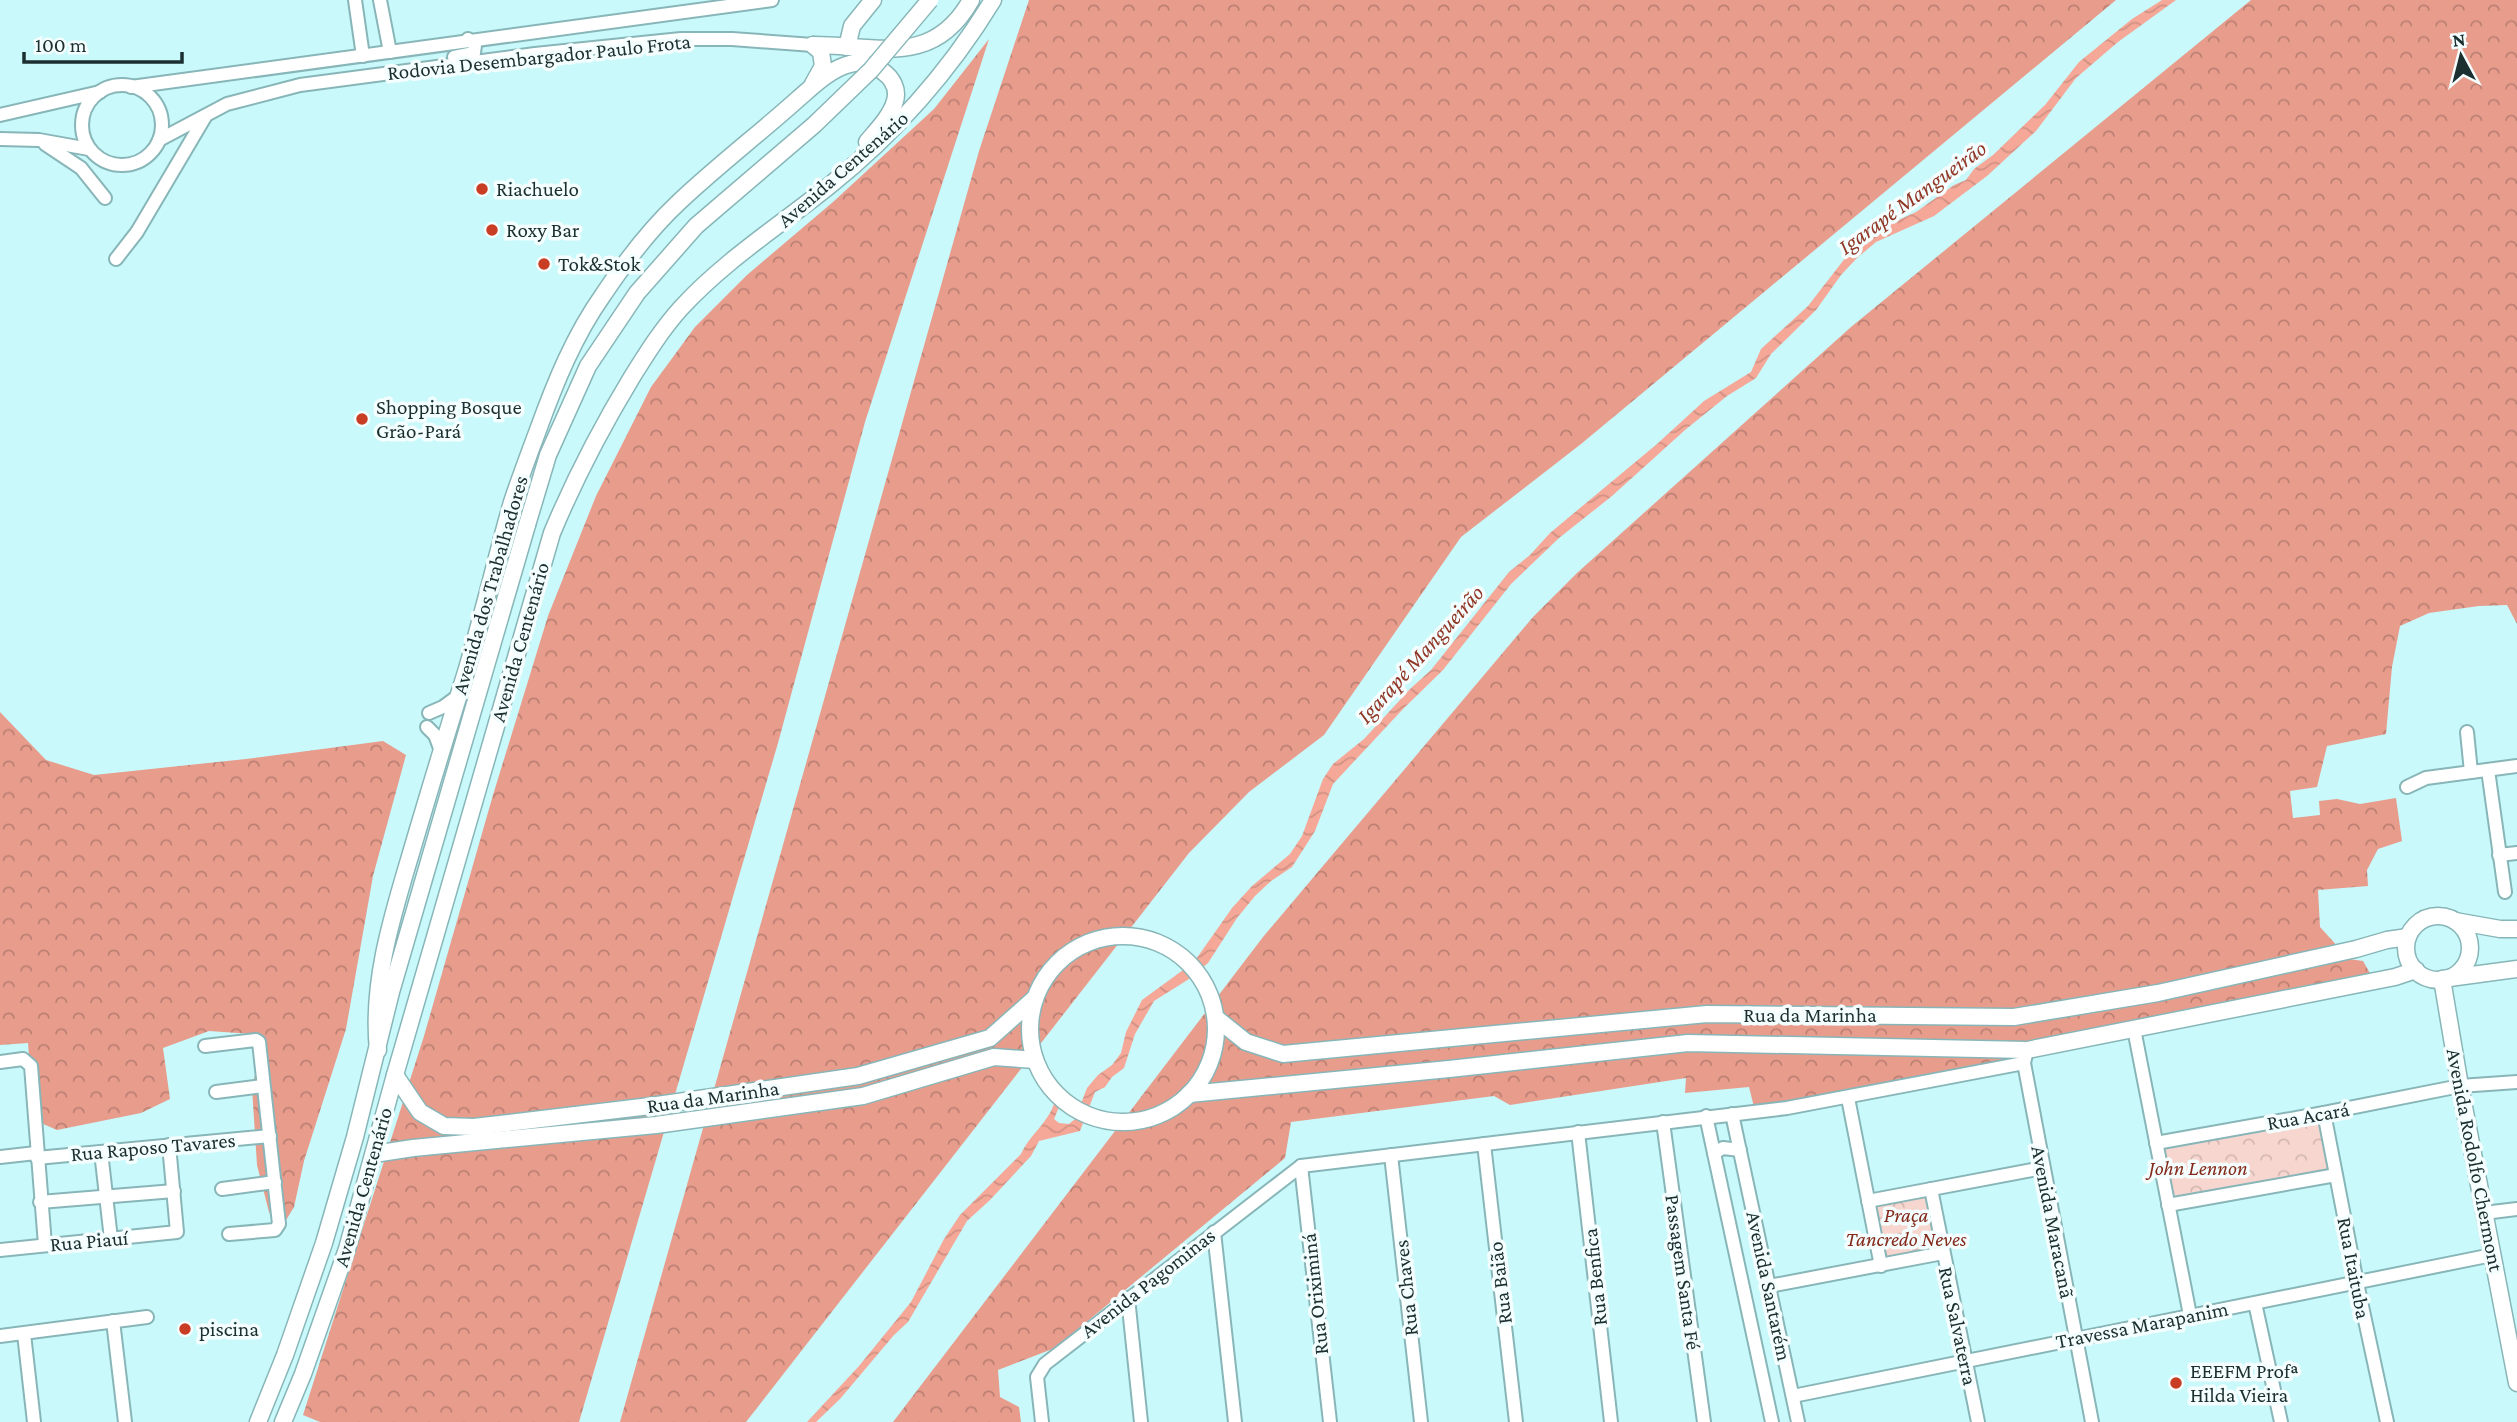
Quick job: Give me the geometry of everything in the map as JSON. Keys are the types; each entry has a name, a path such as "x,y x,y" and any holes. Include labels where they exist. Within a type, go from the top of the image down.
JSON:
{"main road":[{"path":"847,47 852,26 873,0"},
{"name":"Avenida Centenário","path":"258,1422 285,1355 320,1254 378,1050 391,992 548,455 588,366 637,293 696,226 814,125 871,70 930,0"},
{"name":"Rodovia Desembargador Paulo Frota","path":"813,45 895,49 930,41 945,33 971,0"},
{"name":"Avenida Centenário","path":"283,1422 303,1374 347,1249 552,533 579,471 607,418 660,334 681,308 735,258 831,185 900,123 965,43 993,0"},
{"path":"810,89 823,66 821,52 813,45"},
{"name":"Avenida dos Trabalhadores","path":"378,1050 375,1022 382,961 396,903 513,499 572,345 602,296 678,203 833,71 860,62 869,64 883,71 890,79 896,92 895,101 880,127 831,185"},
{"path":"2517,929 2500,929 2442,916 2428,918 2416,925 2408,937 2408,958 2416,970 2428,977 2442,979 2517,970"},
{"path":"2442,979 2455,974 2468,958 2469,937 2455,921"},
{"path":"1115,936 1152,940 1173,950 1189,963 1202,979 1216,1018 1216,1039 1202,1078 1189,1094 1172,1107 1154,1116 1133,1121 1112,1121 1073,1107 1050,1086 1035,1059 1030,1039 1030,1019 1035,998 1057,963 1073,950 1092,941 1115,936"},
{"name":"Rua da Marinha","path":"1216,1018 1246,1042 1283,1054 1707,1014 2014,1017 2158,993 2408,937"},
{"name":"Rua da Marinha","path":"1189,1094 1688,1043 2026,1056 2134,1029 2395,977 2416,970"},
{"name":"Avenida Rodolfo Chermont","path":"2442,979 2517,1382"},
{"name":"Rua da Marinha","path":"395,1075 420,1112 444,1126 474,1127 515,1123 859,1076 990,1038 1035,998"},
{"name":"Rua da Marinha","path":"374,1154 656,1125 863,1096 994,1057 1035,1059"}],"street":[{"path":"355,0 363,56"},
{"path":"380,0 390,52"},
{"name":"Rodovia Desembargador Paulo Frota","path":"131,87 468,39 772,0"},
{"path":"443,66 453,57 474,53 475,45 468,39"},
{"name":"Rodovia Desembargador Paulo Frota","path":"159,140 245,97 300,85 681,39 732,39 813,45"},
{"path":"0,115 100,92 110,87 131,87 149,96 160,111 162,131 159,140 151,153 143,159 122,165 102,160 89,149 84,139 83,118 92,99 100,92"},
{"path":"116,258 137,232 205,117"},
{"path":"0,139 39,140 89,149"},
{"path":"39,140 74,162 94,182 105,198"},
{"path":"429,713 458,696"},
{"path":"427,727 435,735 441,751"},
{"path":"2467,732 2471,772"},
{"path":"2407,787 2426,778 2517,766"},
{"path":"2488,770 2505,892"},
{"path":"2500,855 2517,853"},
{"path":"2134,1029 2190,1315"},
{"path":"205,1046 258,1040 264,1086 278,1228 229,1234"},
{"name":"Rua da Marinha","path":"1301,1166 1848,1098 2026,1056"},
{"name":"Avenida Maracanã","path":"2026,1056 2043,1168 2092,1422"},
{"path":"0,1062 23,1059 31,1066 45,1245"},
{"name":"Rua Acará","path":"2156,1143 2460,1086 2517,1082"},
{"path":"216,1092 264,1086"},
{"path":"1848,1098 1881,1266"},
{"name":"Rua Itaituba","path":"2324,1113 2387,1422"},
{"name":"Avenida Santarém","path":"1732,1114 1798,1422"},
{"name":"Avenida Santarém","path":"1706,1116 1772,1422"},
{"name":"Passagem Santa Fé","path":"1663,1122 1704,1422"},
{"name":"Rua Benfica","path":"1578,1132 1611,1422"},
{"name":"Rua Raposo Tavares","path":"0,1157 101,1152 270,1136"},
{"name":"Rua Baião","path":"1484,1143 1516,1422"},
{"path":"40,1202 174,1191 169,1145"},
{"path":"1714,1153 1723,1148 1740,1150"},
{"path":"101,1152 111,1239"},
{"name":"Rua Chaves","path":"1391,1155 1421,1422"},
{"name":"Avenida Pagominas","path":"1042,1422 1037,1377 1040,1370 1128,1298 1301,1166"},
{"name":"Rua Oriximiná","path":"1301,1166 1330,1422"},
{"path":"1868,1201 2043,1168"},
{"path":"2168,1205 2336,1175"},
{"path":"222,1189 275,1182"},
{"name":"Rua Salvaterra","path":"1931,1189 1978,1422"},
{"name":"Rua Piauí","path":"0,1250 177,1232 174,1191"},
{"path":"2484,1213 2517,1209"},
{"path":"1214,1232 1235,1422"},
{"path":"1769,1286 1943,1253"},
{"name":"Travessa Marapanim","path":"1793,1396 2492,1255"},
{"path":"1128,1298 1141,1422"},
{"path":"2255,1303 2281,1422"},
{"path":"0,1336 147,1317"},
{"path":"113,1321 125,1422"},
{"path":"24,1334 34,1422"}],"green space":[{"path":"1029,0 2116,0 1581,444 1461,537 1324,735 1249,792 1189,853 746,1422 620,1422 979,151"},
{"path":"2251,0 2517,0 2517,624 2507,605 2429,613 2400,626 2392,667 2386,734 2327,746 2317,787 2290,791 2293,818 2320,815 2319,801 2337,799 2360,804 2396,798 2402,841 2378,849 2367,870 2368,886 2318,890 2320,927 2349,959 2363,961 2375,982 2023,1057 1754,1107 1749,1087 1685,1093 1686,1078 1510,1105 1494,1096 1291,1122 1285,1158 1055,1348 998,1370 1000,1397 1019,1407 1021,1422 893,1422 1263,937 1533,617 1577,573 1851,327"},
{"path":"989,39 865,422 778,743 579,1422 320,1422 303,1415 424,1036 548,616 596,496 651,387 695,327 747,275 833,202 934,109"},
{"path":"0,712 46,760 94,775 383,741 406,755 373,876 346,1029 304,1161 294,1207 280,1230 269,1212 257,1165 252,1088 257,1066 252,1034 209,1031 163,1048 170,1099 141,1113 57,1130 34,1120 28,1043 0,1045"},
{"name":"John Lennon","path":"2324,1113 2336,1175 2168,1205 2156,1143"},
{"name":"Praça Tancredo Neves","path":"1931,1189 1943,1253 1881,1266 1868,1201"}],"water":[{"path":"2162,0 2176,0 2118,42 2076,78 2036,131 1987,176 1934,216 1876,242 1857,258 1816,310 1771,354 1756,378 1727,396 1685,430 1612,496 1559,538 1511,584 1443,670 1333,784 1315,831 1292,867 1255,896 1237,918 1208,963 1189,979 1154,1001 1135,1034 1124,1068 1112,1077 1105,1087 1095,1092 1080,1131 1039,1141 1031,1156 967,1221 908,1322 840,1399 816,1422 807,1422 859,1366 911,1302 944,1239 960,1215 1021,1154 1051,1112 1056,1095 1059,1107 1054,1119 1059,1123 1069,1124 1075,1119 1087,1088 1121,1053 1126,1032 1142,1000 1194,962 1232,908 1252,886 1290,854 1302,836 1323,779 1333,764 1364,739 1431,670 1509,572 1530,555 1550,533 1704,401 1751,372 1761,349 1808,306 1853,248 1966,180 1974,169 1993,155 2045,105 2079,62 2132,19"}],"place":[{"name":"Riachuelo","path":"482,189"},
{"name":"Roxy Bar","path":"492,230"},
{"name":"Tok&Stok","path":"544,264"},
{"name":"Shopping Bosque Grão-Pará","path":"362,419"},
{"name":"piscina","path":"185,1329"},
{"name":"EEEFM Profª Hilda Vieira","path":"2176,1383"}],"water label":[{"name":"Igarapé Mangueirão","path":"1912,197"},
{"name":"Igarapé Mangueirão","path":"1420,654"}]}
